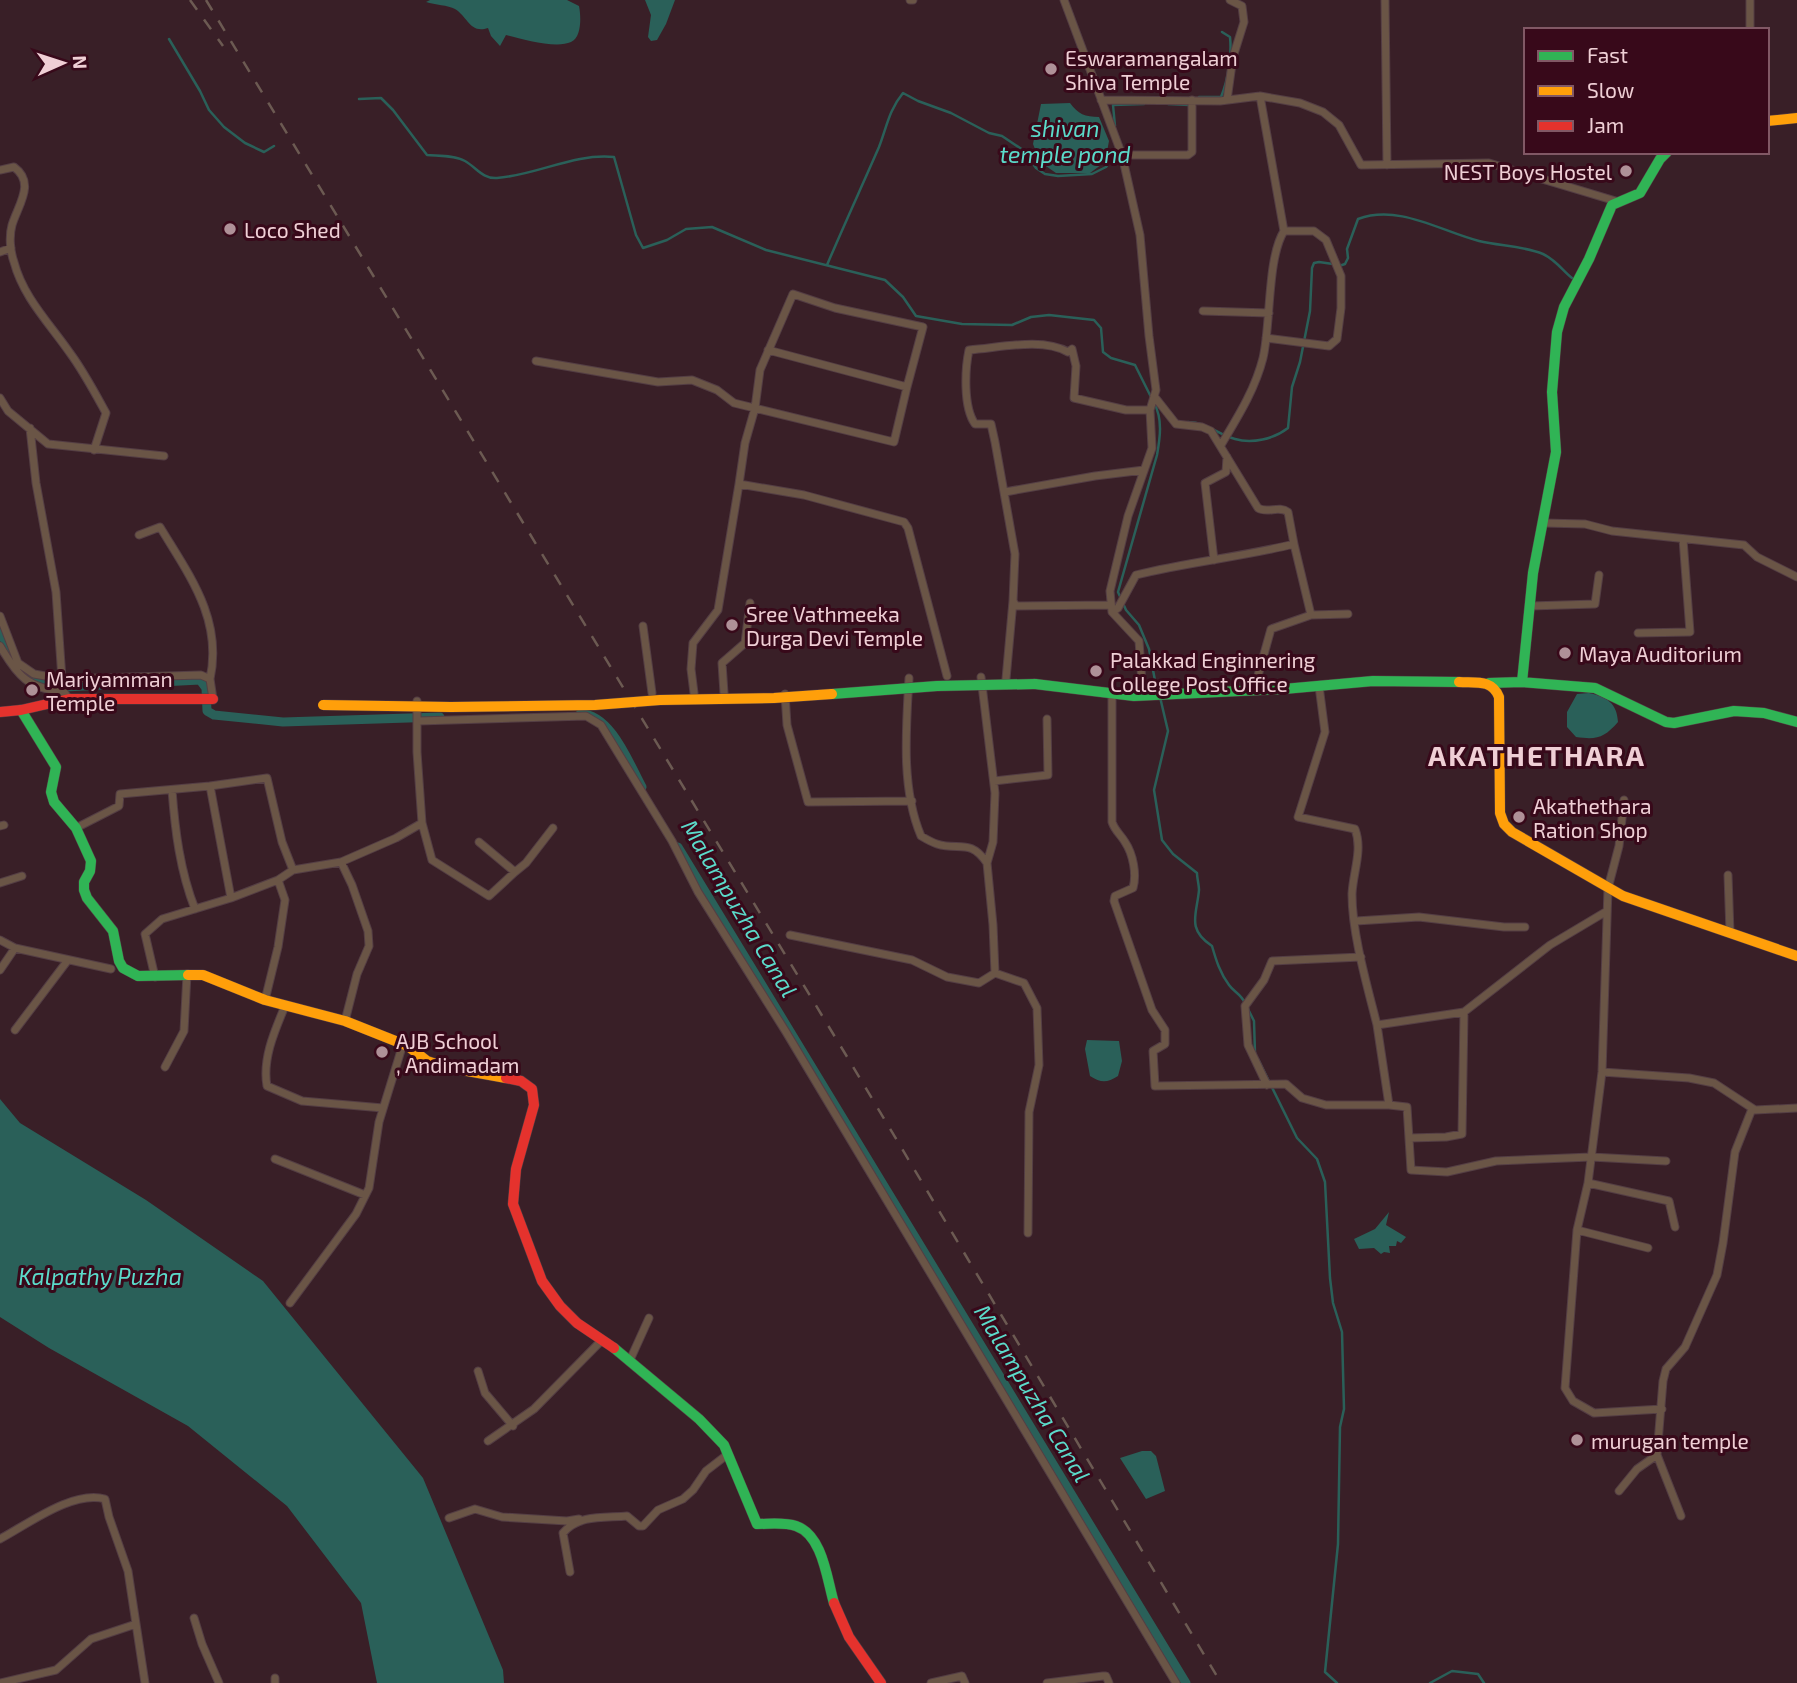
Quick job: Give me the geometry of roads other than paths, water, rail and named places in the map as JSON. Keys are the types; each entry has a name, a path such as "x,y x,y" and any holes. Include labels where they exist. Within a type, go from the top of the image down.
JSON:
{"main road":[{"path":"1769,121 1797,118"},
{"path":"1522,682 1534,573 1556,452 1552,392 1557,332 1564,307 1589,259 1612,205 1640,194 1665,154"},
{"path":"323,705 595,705 660,700 774,698 937,686 1035,684 1112,695 1143,695 1373,681 1522,682 1595,688 1666,722 1674,723 1734,711 1764,713 1797,722"},
{"path":"1489,682 1500,697 1500,813 1504,824 1512,832 1623,896 1797,956"},
{"path":"0,712 21,710 66,696 213,699"},
{"path":"21,710 56,767 51,792 54,802 76,828 90,861 90,872 84,881 84,890 87,898 113,931 123,968 138,976 203,975 265,1000 345,1021 403,1044 427,1061 444,1067 521,1081 532,1089 534,1105 516,1169 513,1204 542,1281 560,1306 577,1322 630,1360 699,1419 724,1445 757,1524 803,1528 816,1543 839,1619 861,1658 881,1683"}],"street":[{"path":"1064,0 1122,155 1140,235 1156,390 1151,409 1152,448 1128,516 1110,591 1114,608 1139,641 1143,695"},
{"path":"1227,100 1233,57 1244,14 1242,6 1230,0"},
{"path":"1385,0 1387,165"},
{"path":"1750,0 1750,28"},
{"path":"1101,100 1227,100 1260,96 1300,103 1323,112 1339,125 1361,165 1489,163 1619,202"},
{"path":"1214,560 1205,483 1226,472 1224,439 1246,403 1263,359 1279,239 1284,231 1260,96"},
{"path":"1122,155 1188,155 1192,152 1192,100"},
{"path":"0,170 14,167 20,171 25,187 10,238 13,262 24,288 81,368 106,413 94,450"},
{"path":"1266,338 1329,346 1337,339 1341,276 1326,240 1314,231 1284,231"},
{"path":"0,251 11,248"},
{"path":"536,361 658,382 692,380 717,390 734,403 755,408 894,442 923,327 835,308 793,295 760,370 755,408 745,443 718,610 693,643 691,669 694,693"},
{"path":"1203,311 1269,313"},
{"path":"1006,679 1015,554 991,424 975,424 970,417 965,369 969,350 1011,345 1050,345 1068,352 1072,349 1076,366 1074,398 1126,410 1151,409"},
{"path":"768,350 907,387"},
{"path":"1154,397 1176,424 1202,427 1224,439"},
{"path":"0,398 8,411 48,444 164,456"},
{"path":"30,428 36,483 56,592 62,679 66,696"},
{"path":"1227,456 1258,508 1284,509 1288,512 1311,615"},
{"path":"1005,492 1144,470"},
{"path":"739,484 804,495 904,522 908,528 947,676"},
{"path":"1544,523 1585,524 1612,531 1744,545 1757,557 1797,577"},
{"path":"139,536 160,527 190,577 210,620 213,664 210,679 213,699"},
{"path":"1638,633 1690,632 1683,539"},
{"path":"1013,601 1016,606 1114,608 1126,596 1136,575 1254,554 1294,544"},
{"path":"1530,606 1595,604 1599,575"},
{"path":"724,693 722,663 745,643 750,603"},
{"path":"1254,690 1271,629 1311,615 1348,614"},
{"path":"0,616 18,663 34,674 62,679 186,675 201,675 210,679"},
{"path":"643,626 652,693"},
{"path":"0,646 14,670 32,685 66,696"},
{"path":"981,677 994,781 993,842 986,863"},
{"path":"909,678 906,727 914,821 921,836 938,845 962,844 979,851 986,863 995,973"},
{"path":"1319,686 1325,732 1298,817 1355,829 1360,841 1352,895 1389,1105"},
{"path":"785,693 787,725 808,802 912,801"},
{"path":"1112,695 1112,822 1115,831 1128,846 1135,878 1133,888 1119,893 1114,901 1153,1010 1164,1030 1165,1044 1153,1051 1155,1086 1286,1084 1302,1098 1326,1105 1407,1107 1411,1170 1447,1172 1496,1161 1591,1157 1666,1161"},
{"path":"565,698 569,717"},
{"path":"417,701 422,823 432,860 489,896 526,863 553,828"},
{"path":"418,722 569,717 591,718 601,725 672,841 698,892 786,1032 1176,1683"},
{"path":"994,781 1048,775 1047,719"},
{"path":"76,828 119,806 120,794 267,778 282,842 293,870"},
{"path":"210,786 231,898"},
{"path":"172,790 176,836 195,909"},
{"path":"1624,800 1619,846 1608,888 1602,1072 1588,1183 1577,1230 1565,1388 1573,1401 1594,1413 1662,1409"},
{"path":"155,977 145,934 162,919 231,898 278,880 293,870 341,862 396,838 422,823"},
{"path":"478,842 514,872"},
{"path":"341,862 368,931 369,946 357,974 345,1021"},
{"path":"1728,875 1730,933"},
{"path":"0,883 22,876"},
{"path":"265,1000 278,947 285,900 278,880"},
{"path":"1377,1025 1464,1012 1550,945 1607,911"},
{"path":"1356,921 1419,917 1525,927"},
{"path":"790,935 912,960 947,978 979,983 995,973"},
{"path":"0,940 15,948 111,969"},
{"path":"0,970 15,948"},
{"path":"1267,1084 1248,1045 1245,1006 1264,980 1272,961 1361,957"},
{"path":"15,1030 68,960"},
{"path":"995,973 1024,984 1037,1008 1039,1065 1029,1112 1028,1233"},
{"path":"165,1067 184,1031 187,974"},
{"path":"285,1006 270,1045 265,1075 267,1086 303,1101 383,1108"},
{"path":"1409,1138 1462,1134 1464,1012"},
{"path":"290,1303 356,1214 369,1188 383,1108 403,1044"},
{"path":"1602,1072 1714,1083 1752,1109 1797,1108"},
{"path":"1681,1516 1657,1455 1663,1381 1666,1369 1685,1347 1717,1275 1735,1152 1752,1109"},
{"path":"275,1159 365,1195"},
{"path":"1588,1183 1669,1201 1675,1227"},
{"path":"1577,1230 1648,1248"},
{"path":"630,1360 649,1318"},
{"path":"488,1441 534,1409 602,1340"},
{"path":"478,1371 485,1393 513,1426"},
{"path":"449,1518 475,1509 502,1517 567,1521 627,1516 639,1526 643,1526 658,1510 683,1499 706,1471 728,1454"},
{"path":"1619,1492 1637,1469 1657,1455"},
{"path":"0,1539 74,1500 94,1496 105,1499 128,1571 145,1683"},
{"path":"570,1572 563,1533 583,1519"},
{"path":"194,1618 219,1683"},
{"path":"0,1683 57,1670 91,1639 136,1624"},
{"path":"932,1683 957,1675 962,1676 965,1683"},
{"path":"1046,1683 1102,1676 1106,1676 1109,1683"}],"water":[{"path":"567,0 579,6 579,31 575,39 565,44 539,43 506,35 500,46 488,28 477,29 455,9 426,2"},
{"path":"645,0 675,0 657,40 651,41 648,37 651,15"},
{"name":"shivan temple pond","path":"1070,103 1082,114 1099,117 1109,141 1105,162 1090,173 1056,173 1040,162 1033,144 1041,104"},
{"path":"1589,693 1610,702 1616,710 1618,722 1600,737 1576,737 1567,727 1567,712 1577,694"},
{"path":"1087,1040 1119,1041 1122,1061 1118,1076 1104,1081 1090,1076 1085,1049"},
{"name":"Kalpathy Puzha","path":"0,1099 20,1123 146,1200 263,1281 423,1478 503,1670 504,1683 377,1683 361,1603 287,1506 188,1426 49,1348 0,1317"},
{"path":"1389,1212 1386,1225 1406,1237 1401,1243 1397,1241 1396,1246 1389,1246 1390,1253 1381,1254 1374,1248 1359,1249 1354,1239 1375,1229"},
{"path":"1151,1451 1156,1456 1165,1491 1146,1499 1120,1458"}],"waterway":[{"path":"1199,97 1221,97 1229,67 1230,44 1230,37 1222,32"},
{"path":"169,39 209,110 224,127 245,143 264,152 274,146"},
{"path":"827,265 879,147 891,112 903,93 951,113 989,133 1002,136 1023,150 1036,168 1045,174 1092,174 1106,167 1114,155"},
{"path":"359,99 381,98 427,155 461,159 483,175 492,178 527,173 584,158 614,157 636,235 643,248 667,240 686,229 712,227 766,250 885,280 903,297 916,316 962,324 1012,325 1031,317 1049,315 1094,320 1101,328 1103,352 1111,358 1135,365 1151,397"},
{"path":"1115,126 1113,105 1144,104"},
{"path":"1168,104 1189,105"},
{"path":"1339,266 1345,264 1348,258 1347,249 1358,219 1389,215 1419,221 1479,241 1536,251 1552,259 1572,278"},
{"path":"1188,422 1248,441 1270,438 1288,428 1292,387 1310,311 1312,268 1314,263 1319,262 1333,264"},
{"path":"1154,403 1160,422 1157,455 1118,592 1126,610 1139,625 1149,649 1157,691"},
{"name":"Malampuzha Canal","path":"0,628 10,653 21,670 29,677 50,685 65,687 200,680 206,688 207,711 214,715 283,722 440,717"},
{"path":"1160,697 1168,731 1154,790 1162,840 1173,854 1197,873 1199,890 1196,927 1204,940 1212,946 1226,980 1245,1003"},
{"name":"Malampuzha Canal","path":"580,714 591,716 609,730 625,753 642,787"},
{"name":"Malampuzha Canal","path":"678,847 1186,1683"},
{"path":"1248,1009 1254,1021 1255,1053"},
{"path":"1258,1059 1297,1138 1317,1159 1325,1182 1330,1278 1333,1303 1342,1332 1344,1409 1340,1427 1338,1544 1325,1672 1337,1683"},
{"path":"1430,1683 1452,1671 1478,1674 1484,1683"}],"railway":[{"path":"190,0 223,46"},
{"path":"206,0 849,1060 1221,1683"}],"place":[{"name":"Eswaramangalam Shiva Temple","path":"1051,69"},
{"name":"NEST Boys Hostel","path":"1626,171"},
{"name":"Loco Shed","path":"230,229"},
{"name":"Sree Vathmeeka Durga Devi Temple","path":"732,625"},
{"name":"Maya Auditorium","path":"1565,653"},
{"name":"Palakkad Enginnering College Post Office","path":"1096,671"},
{"name":"Mariyamman Temple","path":"32,690"},
{"name":"Akathethara Ration Shop","path":"1519,817"},
{"name":"AJB School , Andimadam","path":"382,1052"},
{"name":"murugan temple","path":"1577,1440"}],"district":[{"name":"AKATHETHARA","path":"1537,755"}]}
